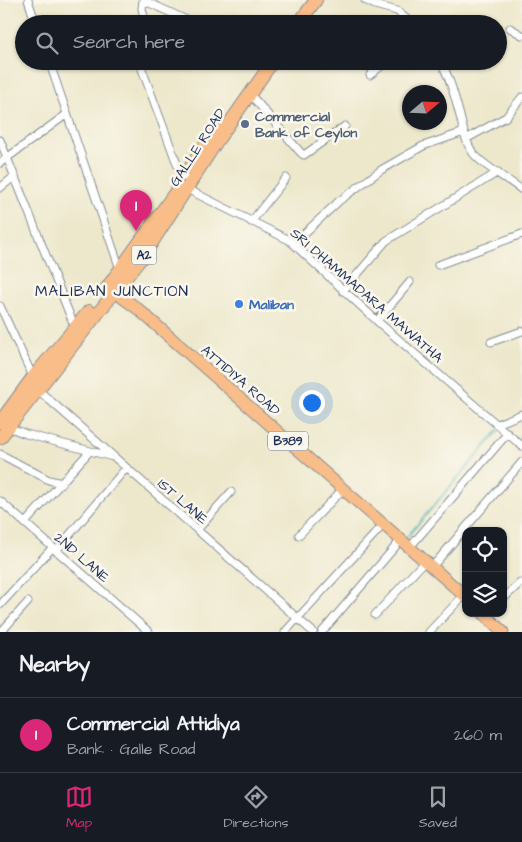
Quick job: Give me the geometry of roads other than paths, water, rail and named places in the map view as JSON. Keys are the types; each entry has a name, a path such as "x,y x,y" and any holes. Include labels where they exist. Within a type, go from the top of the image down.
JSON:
{"highway":[{"path":"296,15 307,0"},
{"path":"305,15 316,0"},
{"name":"GALLE ROAD","path":"0,438 4,424 75,328 146,252 186,184 206,142 256,70"},
{"name":"GALLE ROAD","path":"35,383 111,290 140,240 186,184 266,70"}],"main road":[{"name":"ATTIDIYA ROAD","path":"111,290 138,309 462,593"},
{"path":"489,617 503,632"}],"street":[{"path":"28,0 33,15"},
{"path":"144,15 143,0 176,15"},
{"path":"366,0 374,5 397,10 402,15"},
{"path":"510,28 522,35"},
{"path":"52,70 121,270"},
{"path":"142,70 186,184"},
{"path":"370,75 376,70"},
{"path":"444,70 450,84 465,136 473,152 485,166 498,172 522,190"},
{"path":"250,94 301,154 304,155 345,126"},
{"path":"293,244 339,201 381,170 423,146 465,136 506,116 522,97"},
{"path":"0,163 67,114"},
{"path":"0,140 75,328"},
{"path":"343,290 386,241 498,172"},
{"path":"0,188 15,176"},
{"path":"251,222 286,178"},
{"name":"SRI DHAMMADARA MAWATHA","path":"186,184 293,244 377,322 522,446"},
{"path":"438,265 522,234"},
{"path":"377,322 410,282"},
{"path":"0,306 35,383"},
{"path":"491,342 522,331"},
{"name":"1ST LANE","path":"35,383 126,468 313,632"},
{"path":"497,424 522,414"},
{"path":"4,424 26,434 114,457"},
{"path":"322,632 508,434"},
{"path":"25,523 90,451"},
{"path":"0,454 49,480 62,483"},
{"path":"375,615 429,564 522,462"},
{"path":"0,605 54,549 126,468"},
{"path":"299,535 343,489"},
{"path":"197,530 231,492"},
{"name":"2ND LANE","path":"0,501 149,632"},
{"path":"285,632 383,525"},
{"path":"507,595 520,583"},
{"path":"429,632 462,599"},
{"path":"1,632 28,602"}],"waterway":[{"path":"406,538 499,430"}],"place":[{"name":"Commercial Bank of Ceylon","path":"245,124"},
{"name":"Commercial Attidiya","path":"136,231"},
{"name":"Maliban","path":"239,304"}],"district":[{"name":"MALIBAN JUNCTION","path":"112,291"}]}
